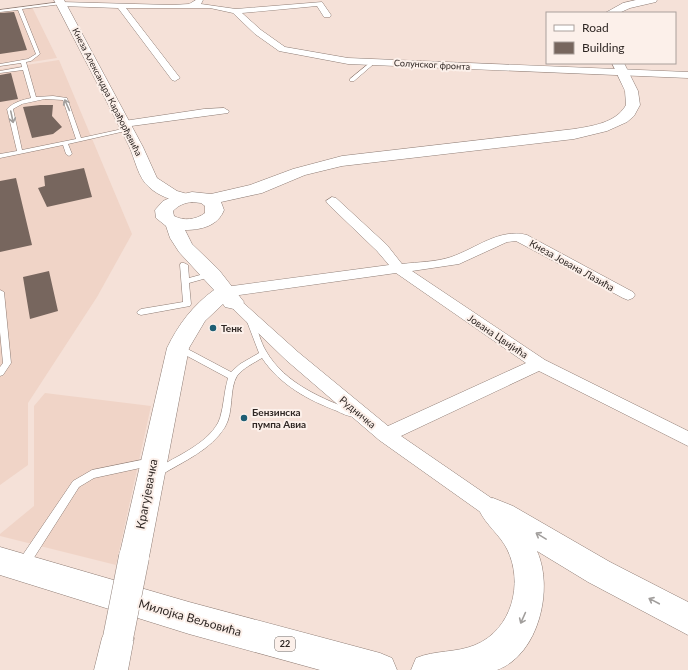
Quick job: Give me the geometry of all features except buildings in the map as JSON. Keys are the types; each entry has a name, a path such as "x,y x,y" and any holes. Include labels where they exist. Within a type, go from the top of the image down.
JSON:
{"main road":[{"path":"612,12 627,5 652,0"},
{"path":"213,205 211,218 199,224 175,225 169,222 163,214 168,205 185,198 199,197 213,205 244,198 256,189 299,172 342,161 574,134 602,128 621,120 631,108 633,96 621,68"},
{"path":"199,224 195,242 208,270"},
{"path":"175,225 176,234 182,245 208,270 230,297"},
{"name":"Крагујевачка","path":"111,670 178,348 192,322 230,297"},
{"path":"493,510 529,529 599,572 688,619"},
{"path":"428,670 461,665 485,658 506,643 514,634 524,616 530,597 530,580 524,554 518,540 493,510"},
{"name":"Милојка Вељовића","path":"11,564 189,618 380,670"}],"street":[{"path":"191,6 202,0"},
{"path":"61,2 172,7 210,6 236,11 320,4 327,15"},
{"name":"Кнеза Александра Карађорђевића","path":"61,2 126,127 150,179 154,184 155,193 168,205"},
{"path":"120,5 175,78"},
{"name":"Солунског фронта","path":"236,11 258,32 282,49 310,55 374,62 621,68 683,75"},
{"path":"683,75 688,82"},
{"path":"126,127 204,112 224,111"},
{"path":"154,184 171,194 185,198"},
{"name":"Јована Цвијића","path":"332,201 382,248 399,269 539,364 688,439"},
{"name":"Кнеза Јована Лазића","path":"230,297 454,261 488,247 498,240 508,237 522,238 628,295"},
{"name":"Рудничка","path":"230,297 292,356 363,417 386,435 493,510"},
{"path":"386,435 539,364"}],"lane":[{"path":"0,11 61,2"},
{"path":"0,65 34,58 38,54 19,8"},
{"path":"23,61 34,99"},
{"path":"352,80 374,62"},
{"path":"0,72 25,68"},
{"path":"20,152 10,108 18,103 34,99 57,97 65,99 79,140"},
{"path":"0,156 66,143 126,127"},
{"path":"66,143 69,154"},
{"path":"141,312 187,304 184,265"},
{"path":"185,282 208,270"},
{"path":"0,292 7,363 0,372"},
{"path":"250,316 263,354 277,370 299,388 326,402 363,417"},
{"path":"178,348 233,377"},
{"path":"11,564 76,484 92,474 152,470 207,441 216,433 222,424 233,377 243,367 263,354"}],"shaded area":[{"path":"32,7 57,58 0,67 0,11"},
{"path":"59,60 132,234 97,297 28,403 28,465 0,485 0,69"},
{"path":"45,393 151,406 116,565 0,536 0,534 34,506 34,406"}],"place":[{"name":"Тенк","path":"213,328"},
{"name":"Бензинска пумпа Авиа","path":"244,418"}]}
